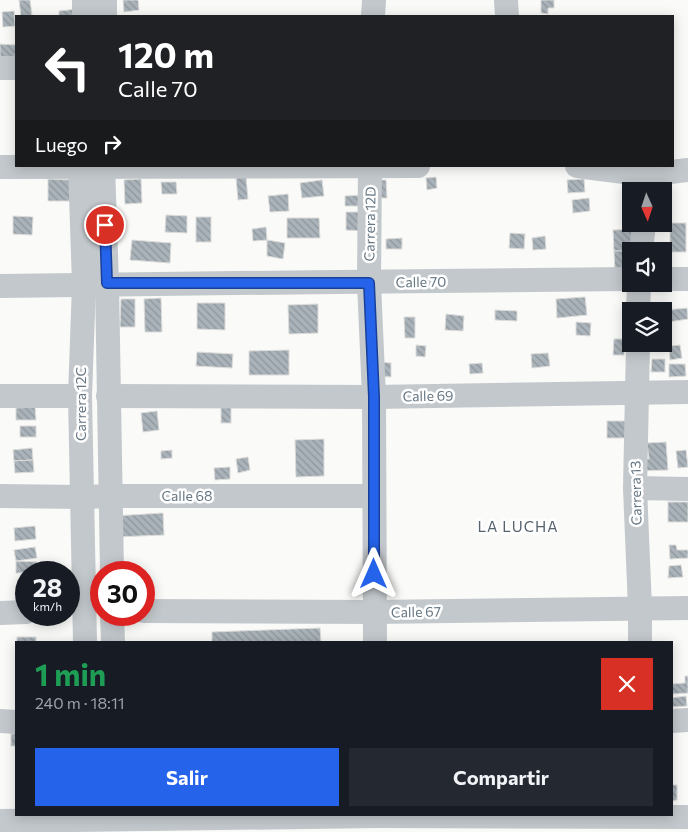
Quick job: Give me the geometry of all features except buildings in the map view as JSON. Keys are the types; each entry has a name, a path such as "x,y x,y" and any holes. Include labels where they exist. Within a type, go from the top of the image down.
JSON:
{"street":[{"path":"84,0 84,15"},
{"path":"105,0 105,15"},
{"path":"373,15 374,0"},
{"path":"506,0 507,15"},
{"path":"0,68 15,68"},
{"path":"0,167 15,167"},
{"name":"Carrera 12C","path":"80,167 84,284 80,396 86,641"},
{"name":"Carrera 12C","path":"103,167 112,561"},
{"name":"Carrera 12D","path":"370,167 369,283 374,397 374,641"},
{"path":"582,167 643,182"},
{"path":"650,182 688,170"},
{"name":"Calle 70","path":"0,286 107,283 369,283 622,279"},
{"path":"672,279 688,279"},
{"name":"Carrera 13","path":"638,352 635,488 640,641"},
{"name":"Calle 69","path":"108,396 374,397 688,392"},
{"path":"0,396 80,396"},
{"path":"635,488 688,489"},
{"name":"Calle 68","path":"0,496 374,496"},
{"name":"Calle 67","path":"155,611 374,612 688,608"},
{"path":"0,613 15,612"},
{"path":"112,626 113,641"},
{"path":"673,720 688,720"},
{"path":"0,721 15,722"},
{"path":"0,821 639,822 688,817"}],"district":[{"name":"LA LUCHA","path":"518,527"}],"route":[{"path":"105,225 107,283 369,283 374,397 374,574"}]}
